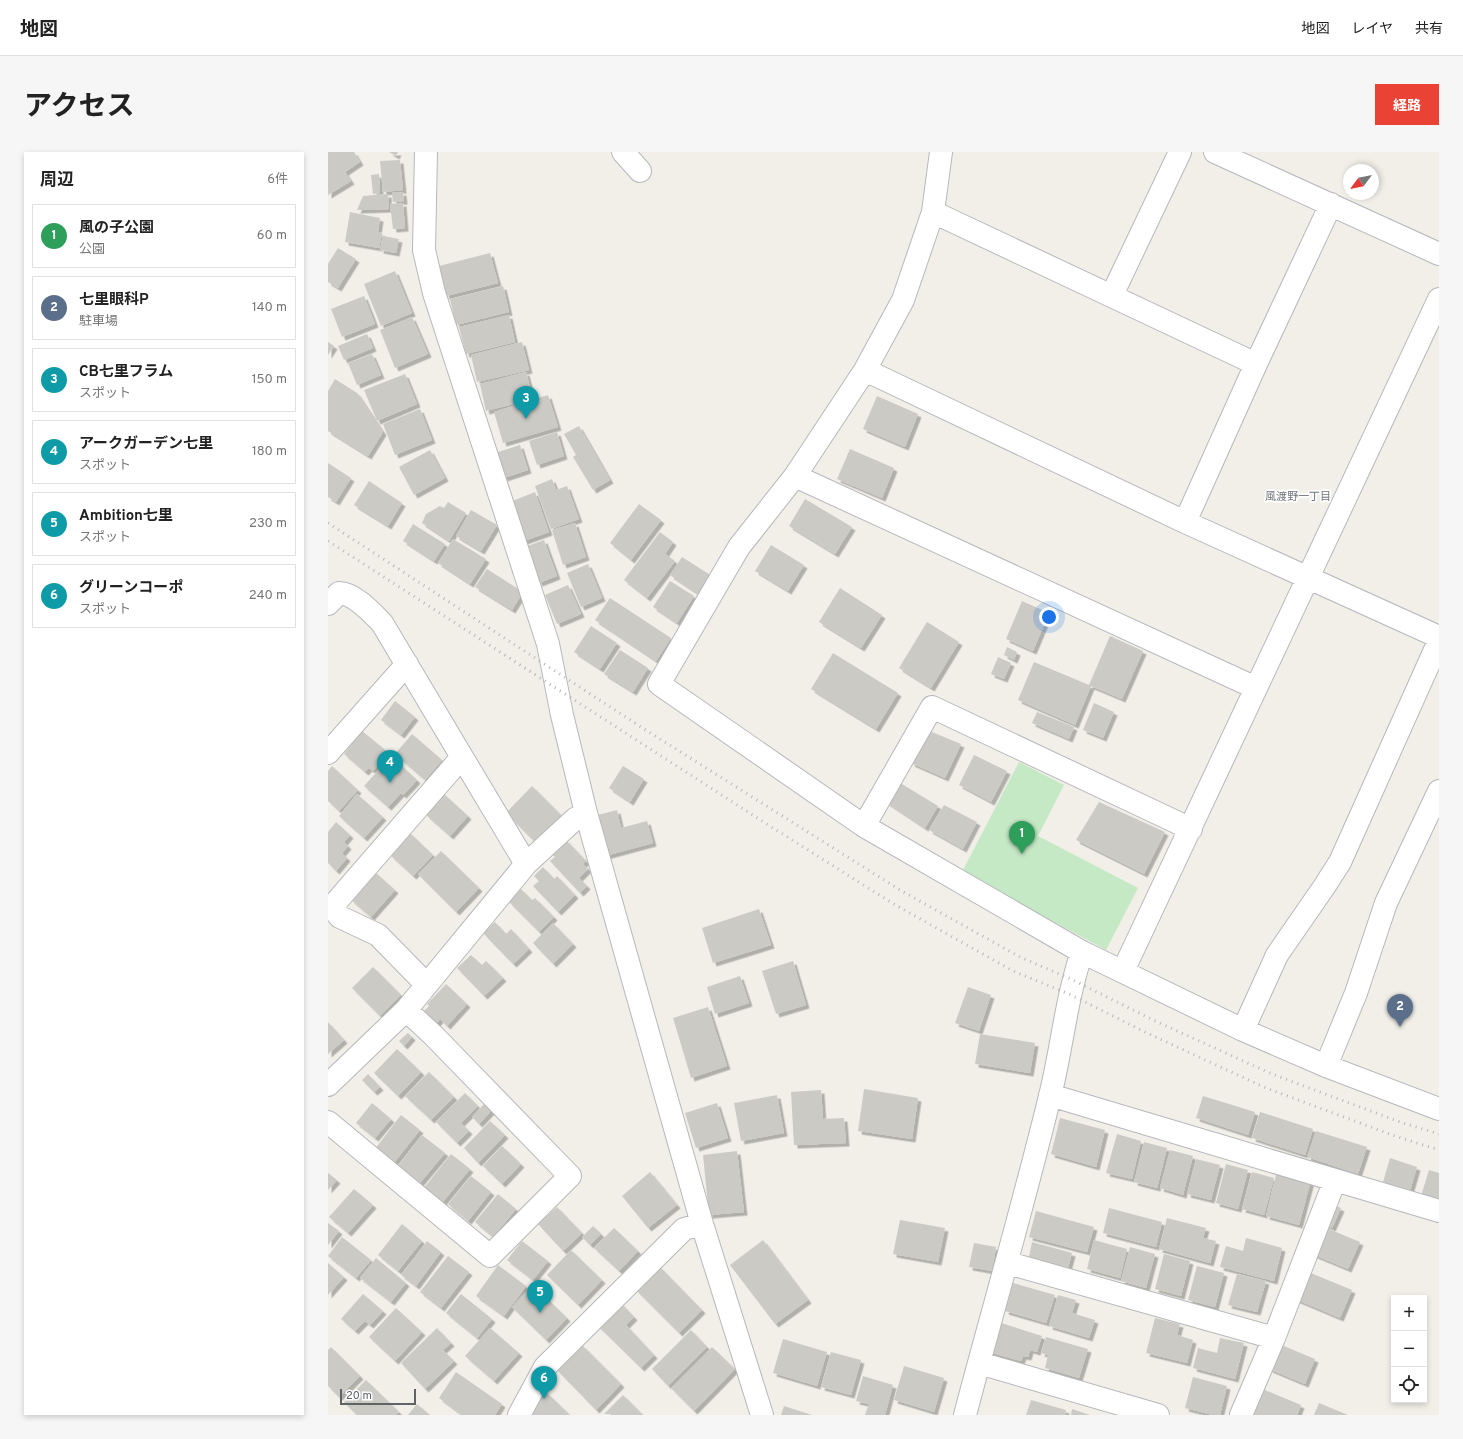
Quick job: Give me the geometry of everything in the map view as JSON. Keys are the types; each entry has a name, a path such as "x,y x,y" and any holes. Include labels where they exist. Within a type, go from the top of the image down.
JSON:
{"street":[{"path":"426,152 424,250 434,293 548,644 562,715 586,813 702,1224 762,1415"},
{"path":"623,152 640,171"},
{"path":"941,152 933,212 903,300 865,370 795,476 739,547 659,684 864,826 1082,952 1243,1030 1326,1066 1439,1109"},
{"path":"1112,295 1180,152"},
{"path":"1215,152 1439,254"},
{"path":"1185,522 1256,364 1331,204"},
{"path":"933,212 1256,364"},
{"path":"1123,971 1439,299"},
{"path":"865,370 1185,522 1439,637"},
{"path":"795,476 1256,688"},
{"path":"328,604 339,594 346,594 370,611 382,622 526,864"},
{"path":"1243,1030 1277,955 1324,888 1340,862 1439,641"},
{"path":"328,753 407,664"},
{"path":"864,826 932,707 1191,829"},
{"path":"426,984 378,935 340,917 331,910 336,902 462,757"},
{"path":"1326,1066 1356,993 1386,903 1436,805"},
{"path":"328,1085 406,1010 526,864 574,820 586,813"},
{"path":"965,1415 1008,1263 1050,1095 1069,994 1082,952"},
{"path":"328,1122 490,1256 570,1176 434,1036 406,1010"},
{"path":"1050,1095 1439,1211"},
{"path":"1241,1415 1274,1338 1335,1180"},
{"path":"519,1415 545,1367 684,1229 702,1224"},
{"path":"1008,1263 1274,1338"},
{"path":"979,1363 1158,1415"}],"green space":[{"path":"1019,762 1064,785 1038,836 1138,888 1106,950 962,872"}],"building":[{"path":"328,152 354,152 360,162 345,172 351,181 328,195"},
{"path":"389,152 398,152 396,156"},
{"path":"400,160 403,190 383,192 380,161"},
{"path":"379,174 380,193 373,194 371,175"},
{"path":"403,192 404,201 393,202 392,193"},
{"path":"388,194 389,209 357,210 363,196"},
{"path":"403,203 405,228 393,229 390,204"},
{"path":"350,212 380,218 378,232 382,233 379,248 345,242"},
{"path":"383,236 399,239 396,253 380,250"},
{"path":"338,248 356,259 338,288 328,282 328,264"},
{"path":"490,253 498,283 446,296 439,266"},
{"path":"395,271 412,313 381,326 364,284"},
{"path":"503,286 509,312 456,325 450,299"},
{"path":"364,296 375,324 342,337 331,309"},
{"path":"509,315 515,342 466,354 459,327"},
{"path":"412,317 428,354 395,368 380,330"},
{"path":"367,334 373,348 344,360 338,346"},
{"path":"328,342 334,346 328,355"},
{"path":"522,342 529,370 477,382 471,355"},
{"path":"372,354 381,375 357,385 348,363"},
{"path":"526,372 533,399 486,411 480,384"},
{"path":"405,374 417,404 377,421 364,390"},
{"path":"335,379 357,393 383,432 368,456 328,431 328,391"},
{"path":"548,395 558,427 503,443 494,412"},
{"path":"877,396 918,414 905,447 863,429"},
{"path":"420,409 432,440 395,455 383,424"},
{"path":"579,426 610,480 593,490 573,457 576,455 564,434"},
{"path":"557,432 564,456 537,465 529,441"},
{"path":"520,445 528,470 504,478 495,453"},
{"path":"850,449 894,468 882,498 837,479"},
{"path":"430,450 445,478 414,495 399,467"},
{"path":"328,463 351,478 336,502 328,497"},
{"path":"552,479 556,490 567,486 579,519 551,529 535,486"},
{"path":"369,481 402,503 388,526 354,505"},
{"path":"535,492 549,532 524,541 510,502"},
{"path":"805,499 852,527 835,554 789,526"},
{"path":"448,502 466,513 449,541 422,523 426,514 440,506 444,508"},
{"path":"639,504 661,520 631,560 610,543"},
{"path":"471,510 497,525 481,551 456,536"},
{"path":"575,523 586,557 563,565 552,530"},
{"path":"413,524 445,544 434,561 403,541"},
{"path":"660,532 673,542 665,554 675,561 647,598 624,580"},
{"path":"453,539 486,559 470,584 438,563"},
{"path":"544,540 557,576 539,583 525,547"},
{"path":"771,545 804,565 788,591 755,571"},
{"path":"682,557 712,576 700,595 670,575"},
{"path":"588,564 602,598 581,607 567,573"},
{"path":"487,569 523,592 512,610 475,587"},
{"path":"670,581 694,596 677,623 653,607"},
{"path":"568,585 581,614 557,624 545,595"},
{"path":"840,588 882,615 861,648 819,622"},
{"path":"610,598 671,638 656,661 595,620"},
{"path":"1022,601 1049,613 1033,651 1006,639"},
{"path":"927,622 959,642 931,688 899,668"},
{"path":"591,626 617,643 600,669 574,652"},
{"path":"1110,636 1143,651 1122,699 1091,686 1075,725 1018,700 1034,662 1089,685"},
{"path":"1007,647 1017,652 1014,660 1004,655"},
{"path":"620,650 648,668 633,692 604,674"},
{"path":"833,653 898,693 876,729 811,689"},
{"path":"998,657 1011,663 1004,679 991,674"},
{"path":"395,701 415,717 401,735 381,720"},
{"path":"1094,703 1114,712 1103,738 1083,730"},
{"path":"1037,712 1074,727 1069,739 1032,723"},
{"path":"927,730 961,744 945,778 911,763"},
{"path":"362,731 389,753 373,771 369,768 365,772 344,754"},
{"path":"412,734 442,760 425,780 395,754"},
{"path":"974,755 1007,771 991,802 959,785"},
{"path":"391,756 417,780 403,795 401,793 388,807 364,786"},
{"path":"332,766 358,790 339,811 328,801 328,771"},
{"path":"623,766 644,779 630,802 609,788"},
{"path":"897,781 938,806 925,828 886,802"},
{"path":"532,786 561,815 535,842 506,813"},
{"path":"357,794 383,817 364,838 339,816"},
{"path":"444,794 468,816 450,836 426,815"},
{"path":"1099,802 1165,832 1144,874 1076,840"},
{"path":"944,805 977,822 963,849 929,830"},
{"path":"617,810 621,828 647,821 653,843 605,856 594,816"},
{"path":"336,822 350,835 344,842 348,846 342,853 347,858 336,871 328,863 328,832"},
{"path":"410,833 433,855 413,876 390,855"},
{"path":"566,840 586,861 583,864 588,869 579,878 587,886 580,893 550,861 555,857 552,854"},
{"path":"441,851 479,888 456,912 418,874"},
{"path":"543,867 554,879 557,876 575,895 558,912 533,886 539,881 534,876"},
{"path":"376,873 395,890 371,917 351,900"},
{"path":"521,889 532,900 535,898 554,917 539,932 509,902"},
{"path":"759,909 771,945 713,963 702,928"},
{"path":"495,922 506,934 511,929 529,949 513,964 483,933"},
{"path":"553,923 573,944 553,964 533,943"},
{"path":"471,955 482,965 486,961 503,978 484,996 457,968"},
{"path":"793,961 806,1005 776,1014 762,971"},
{"path":"373,967 401,995 380,1016 352,988"},
{"path":"740,976 749,1003 715,1014 707,987"},
{"path":"446,984 467,1004 447,1026 440,1019 436,1024 423,1012 429,1006 427,1004"},
{"path":"968,987 991,995 979,1031 955,1023"},
{"path":"708,1007 727,1066 691,1078 673,1018"},
{"path":"328,1022 344,1040 328,1054"},
{"path":"408,1033 412,1037 404,1046 399,1041"},
{"path":"980,1034 1035,1043 1030,1073 975,1064"},
{"path":"397,1049 421,1072 398,1096 374,1073"},
{"path":"429,1072 454,1097 431,1120 405,1096"},
{"path":"368,1074 380,1087 374,1092 362,1080"},
{"path":"864,1089 918,1098 912,1139 858,1131"},
{"path":"821,1090 823,1119 844,1118 846,1143 794,1145 791,1092"},
{"path":"465,1093 478,1106 461,1123 469,1131 457,1143 436,1122"},
{"path":"777,1095 784,1133 741,1141 734,1103"},
{"path":"1203,1096 1255,1112 1248,1135 1196,1118"},
{"path":"372,1103 391,1119 375,1138 356,1123"},
{"path":"717,1103 728,1138 696,1148 685,1113"},
{"path":"484,1104 491,1111 479,1124 472,1117"},
{"path":"1260,1112 1313,1129 1305,1155 1252,1138"},
{"path":"401,1115 420,1130 393,1164 375,1149"},
{"path":"1060,1118 1105,1130 1096,1167 1051,1154"},
{"path":"490,1121 505,1135 478,1163 464,1148"},
{"path":"1316,1131 1367,1147 1358,1174 1307,1157"},
{"path":"1117,1134 1141,1141 1132,1179 1106,1173"},
{"path":"422,1135 445,1153 419,1184 397,1167"},
{"path":"1144,1142 1167,1148 1157,1188 1134,1182"},
{"path":"502,1146 521,1164 502,1184 483,1166"},
{"path":"1170,1150 1193,1156 1183,1195 1160,1188"},
{"path":"737,1151 744,1212 709,1215 703,1155"},
{"path":"451,1154 470,1169 441,1204 423,1189"},
{"path":"1390,1158 1417,1167 1410,1191 1383,1182"},
{"path":"1196,1159 1220,1165 1211,1200 1187,1194"},
{"path":"1226,1164 1248,1170 1238,1209 1216,1203"},
{"path":"1429,1170 1439,1173 1439,1201 1421,1196"},
{"path":"1277,1171 1311,1180 1299,1225 1266,1216"},
{"path":"650,1172 677,1205 648,1228 622,1196"},
{"path":"1252,1172 1274,1178 1264,1215 1242,1209"},
{"path":"328,1173 337,1180 328,1190"},
{"path":"471,1176 491,1192 468,1221 448,1204"},
{"path":"354,1189 373,1205 348,1233 329,1217"},
{"path":"498,1194 516,1209 493,1237 475,1222"},
{"path":"1331,1204 1341,1208 1332,1228 1323,1224"},
{"path":"557,1207 582,1233 563,1251 538,1224"},
{"path":"1109,1208 1162,1222 1156,1247 1103,1233"},
{"path":"1036,1211 1094,1227 1087,1252 1029,1237"},
{"path":"1167,1218 1206,1228 1203,1238 1216,1241 1210,1263 1159,1249"},
{"path":"900,1220 945,1228 938,1262 893,1254"},
{"path":"328,1223 339,1231 328,1245"},
{"path":"402,1224 422,1241 398,1271 378,1255"},
{"path":"593,1226 601,1234 590,1245 582,1237"},
{"path":"1324,1227 1360,1242 1348,1269 1312,1254"},
{"path":"614,1228 638,1251 619,1271 594,1248"},
{"path":"342,1237 371,1260 356,1278 328,1256"},
{"path":"1246,1238 1282,1248 1274,1281 1220,1267 1226,1246 1243,1251"},
{"path":"763,1240 808,1300 775,1324 730,1265"},
{"path":"1094,1240 1127,1249 1120,1278 1087,1269"},
{"path":"427,1241 441,1252 416,1286 401,1275"},
{"path":"522,1241 548,1261 533,1280 507,1260"},
{"path":"1032,1242 1072,1253 1068,1268 1029,1257"},
{"path":"974,1243 996,1247 992,1271 969,1267"},
{"path":"1130,1247 1155,1254 1146,1288 1121,1281"},
{"path":"571,1250 602,1280 578,1305 547,1275"},
{"path":"1164,1254 1190,1261 1181,1296 1155,1289"},
{"path":"448,1256 469,1272 441,1308 420,1292"},
{"path":"376,1258 406,1283 391,1302 360,1278"},
{"path":"328,1263 344,1277 328,1295"},
{"path":"498,1265 526,1286 504,1316 476,1296"},
{"path":"659,1266 702,1310 679,1333 635,1289"},
{"path":"1197,1266 1224,1273 1215,1307 1188,1300"},
{"path":"1306,1271 1352,1290 1340,1318 1295,1299"},
{"path":"1237,1274 1266,1281 1257,1312 1228,1305"},
{"path":"1013,1283 1055,1295 1046,1323 1005,1311"},
{"path":"533,1285 567,1318 546,1340 512,1307"},
{"path":"363,1294 383,1311 370,1325 365,1321 355,1331 341,1319"},
{"path":"461,1294 492,1319 477,1338 446,1313"},
{"path":"1058,1295 1076,1300 1072,1313 1095,1320 1089,1338 1049,1326"},
{"path":"619,1301 634,1317 626,1325 654,1355 641,1368 596,1324"},
{"path":"396,1308 422,1332 395,1361 369,1337"},
{"path":"1155,1318 1180,1324 1177,1335 1193,1340 1187,1363 1146,1353"},
{"path":"998,1322 1042,1336 1037,1352 1030,1350 1028,1357 1023,1356 1021,1361 989,1352"},
{"path":"437,1328 451,1343 443,1350 454,1361 425,1389 401,1363"},
{"path":"490,1328 519,1353 494,1381 465,1356"},
{"path":"691,1330 707,1347 668,1386 652,1369"},
{"path":"1046,1337 1088,1349 1079,1378 1045,1368 1048,1355 1041,1353"},
{"path":"1220,1338 1244,1343 1235,1379 1193,1368 1198,1348 1217,1353"},
{"path":"783,1339 827,1352 817,1386 773,1373"},
{"path":"1279,1344 1315,1359 1305,1384 1269,1369"},
{"path":"582,1345 621,1384 596,1410 557,1370"},
{"path":"331,1347 360,1376 339,1397 328,1386 328,1350"},
{"path":"712,1347 735,1369 694,1411 671,1388"},
{"path":"831,1352 861,1360 851,1395 821,1387"},
{"path":"904,1366 944,1378 934,1412 894,1400"},
{"path":"456,1372 502,1404 495,1415 462,1415 439,1398"},
{"path":"863,1376 893,1385 885,1415 865,1415 869,1404 856,1401"},
{"path":"1193,1377 1227,1386 1220,1415 1213,1415 1185,1408"},
{"path":"366,1380 399,1412 395,1415 357,1415 344,1402"},
{"path":"1260,1388 1301,1405 1297,1415 1248,1415"},
{"path":"544,1390 570,1415 531,1415"},
{"path":"623,1395 643,1415 604,1414"},
{"path":"1031,1400 1066,1410 1065,1415 1026,1415"},
{"path":"1319,1403 1348,1415 1314,1415"},
{"path":"417,1404 430,1415 408,1415"},
{"path":"784,1406 812,1415 781,1415"},
{"path":"1072,1409 1090,1415 1071,1415"}],"railway":[{"path":"328,523 641,727 900,890 1020,957 1073,980 1153,1020 1272,1074 1400,1122 1439,1134"},
{"path":"328,541 762,821 892,903 1013,971 1069,994 1147,1033 1266,1088 1395,1136 1439,1150"}],"place":[{"name":"CB七里フラム","path":"526,419"},
{"name":"アークガーデン七里","path":"390,783"},
{"name":"風の子公園","path":"1022,854"},
{"name":"七里眼科P","path":"1400,1027"},
{"name":"Ambition七里","path":"540,1313"},
{"name":"グリーンコーポ","path":"544,1399"}],"district":[{"name":"風渡野一丁目","path":"1298,496"}]}
